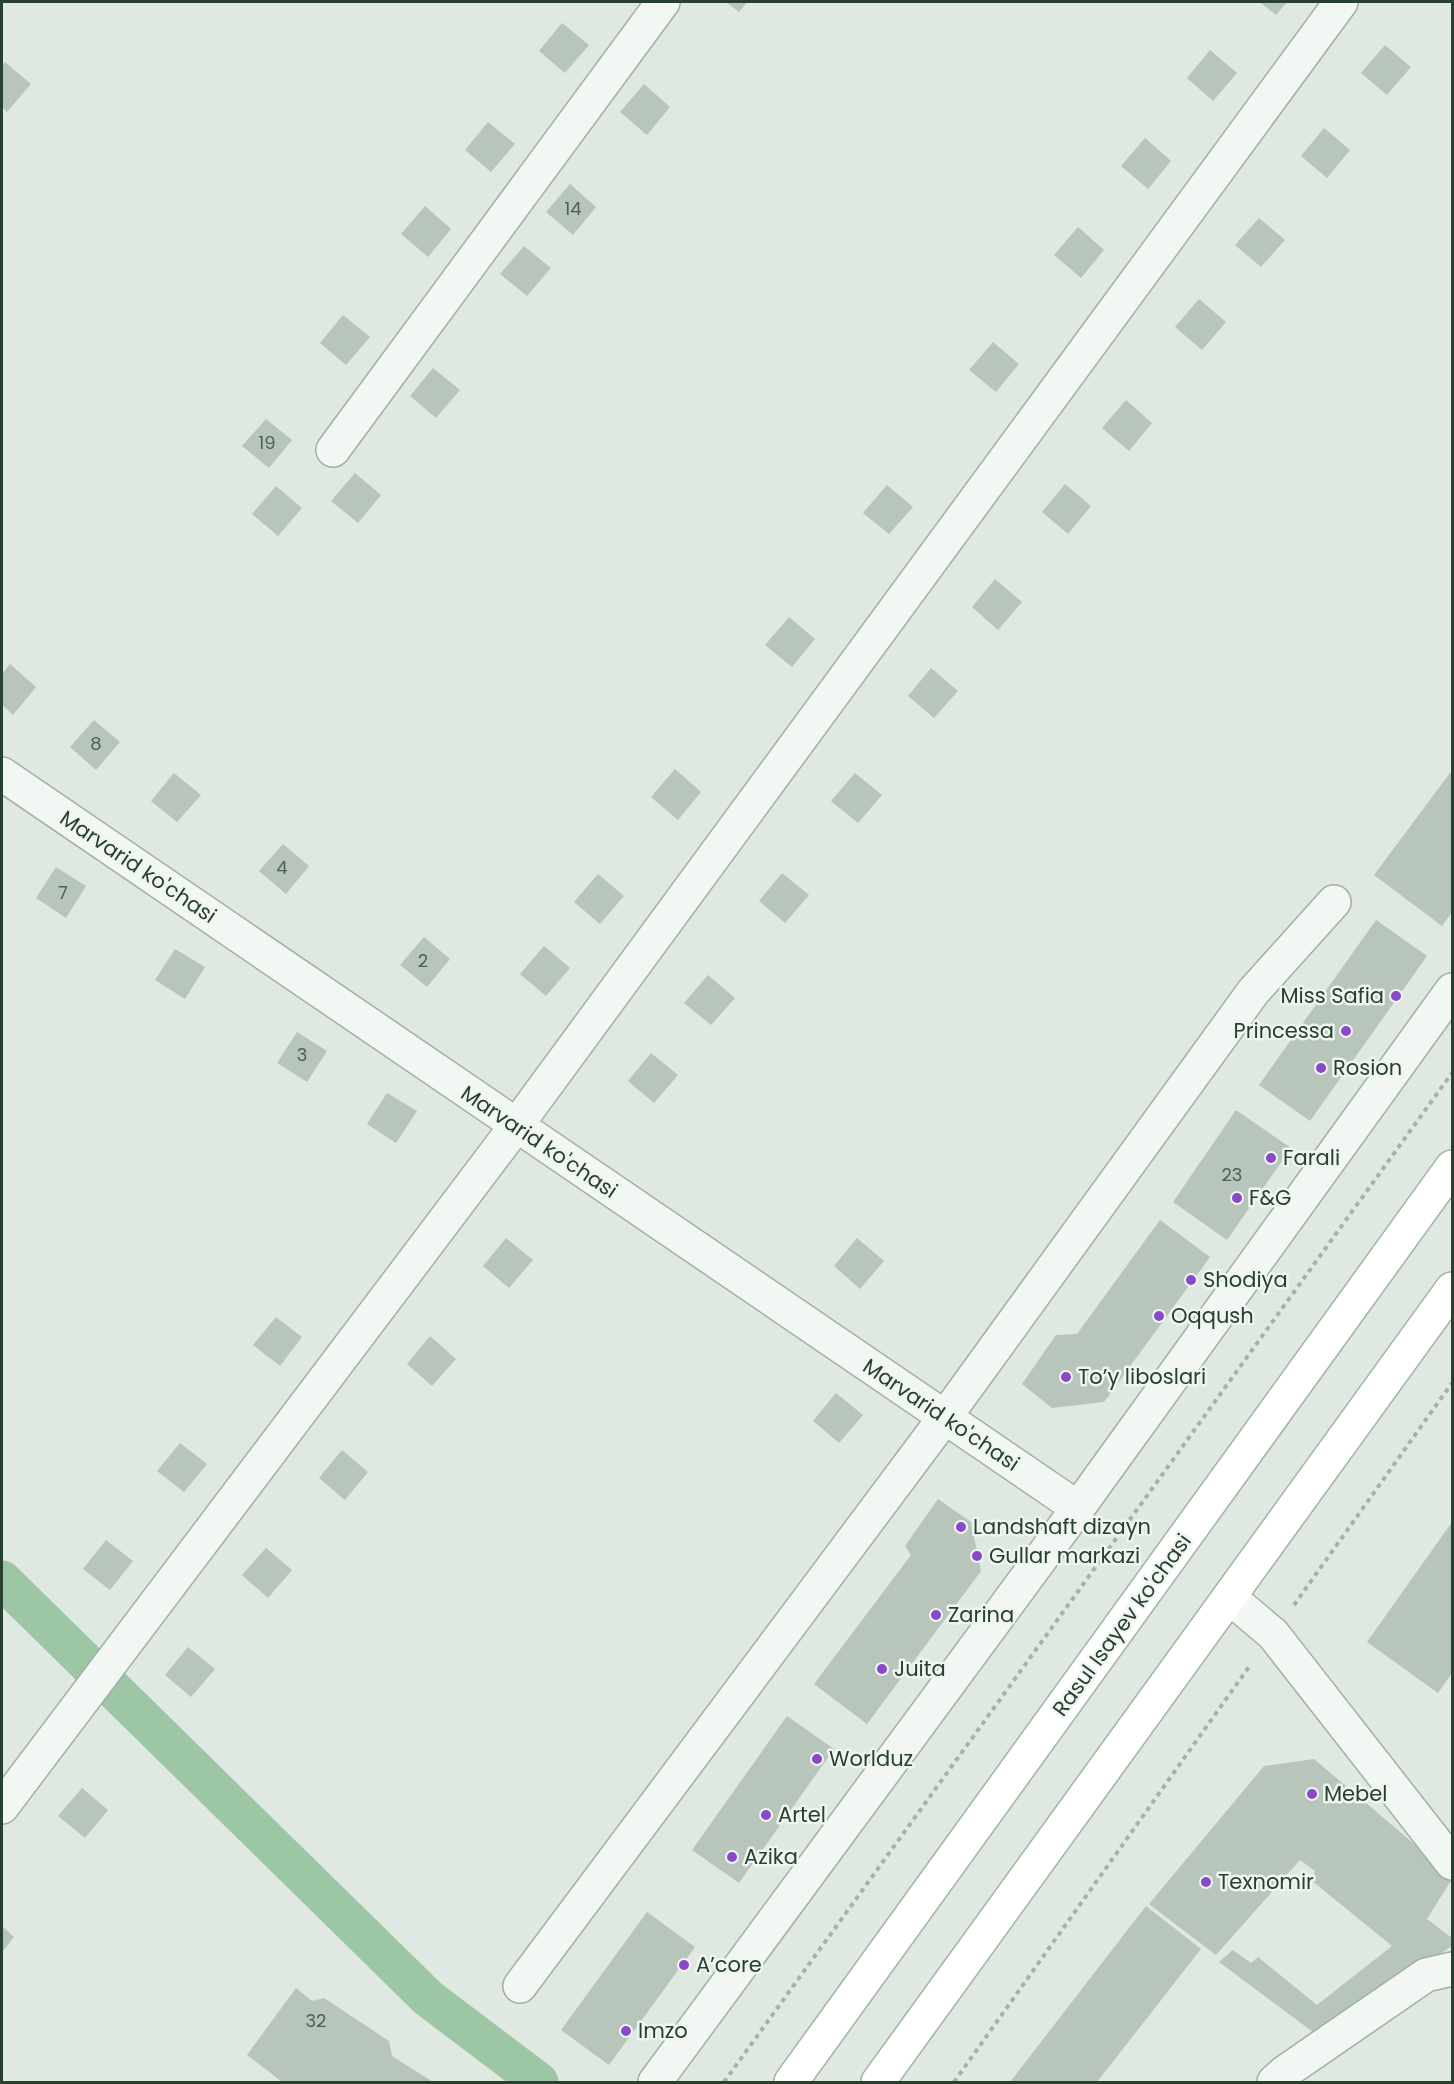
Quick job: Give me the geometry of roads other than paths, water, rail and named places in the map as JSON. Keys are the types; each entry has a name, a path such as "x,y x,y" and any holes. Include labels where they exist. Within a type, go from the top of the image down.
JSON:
{"main road":[{"name":"Rasul Isayev ko'chasi","path":"791,2082 1452,1167"},
{"path":"878,2082 1452,1289"}],"street":[{"path":"333,450 663,2"},
{"path":"2,1807 516,1126 1341,2"},
{"name":"Marvarid ko'chasi","path":"2,774 1078,1508"},
{"path":"520,1986 945,1417 1253,992 1334,902"},
{"path":"654,2082 1078,1508 1452,990"},
{"path":"1229,1597 1273,1634 1452,1863"},
{"path":"1274,2082 1285,2072 1426,1975 1452,1969"}],"waterway":[{"path":"2,1580 428,1998 539,2082"}],"place":[{"name":"Miss Safia","path":"1396,996"},
{"name":"Princessa","path":"1346,1031"},
{"name":"Rosion","path":"1321,1068"},
{"name":"Farali","path":"1271,1158"},
{"name":"F&G","path":"1237,1198"},
{"name":"Shodiya","path":"1191,1280"},
{"name":"Oqqush","path":"1159,1316"},
{"name":"To’y liboslari","path":"1066,1377"},
{"name":"Landshaft dizayn","path":"961,1527"},
{"name":"Gullar markazi","path":"977,1556"},
{"name":"Zarina","path":"936,1615"},
{"name":"Juita","path":"882,1669"},
{"name":"Worlduz","path":"817,1759"},
{"name":"Mebel","path":"1312,1794"},
{"name":"Artel","path":"766,1815"},
{"name":"Azika","path":"732,1857"},
{"name":"Texnomir","path":"1206,1882"},
{"name":"A’core","path":"684,1965"},
{"name":"Imzo","path":"626,2031"}]}
